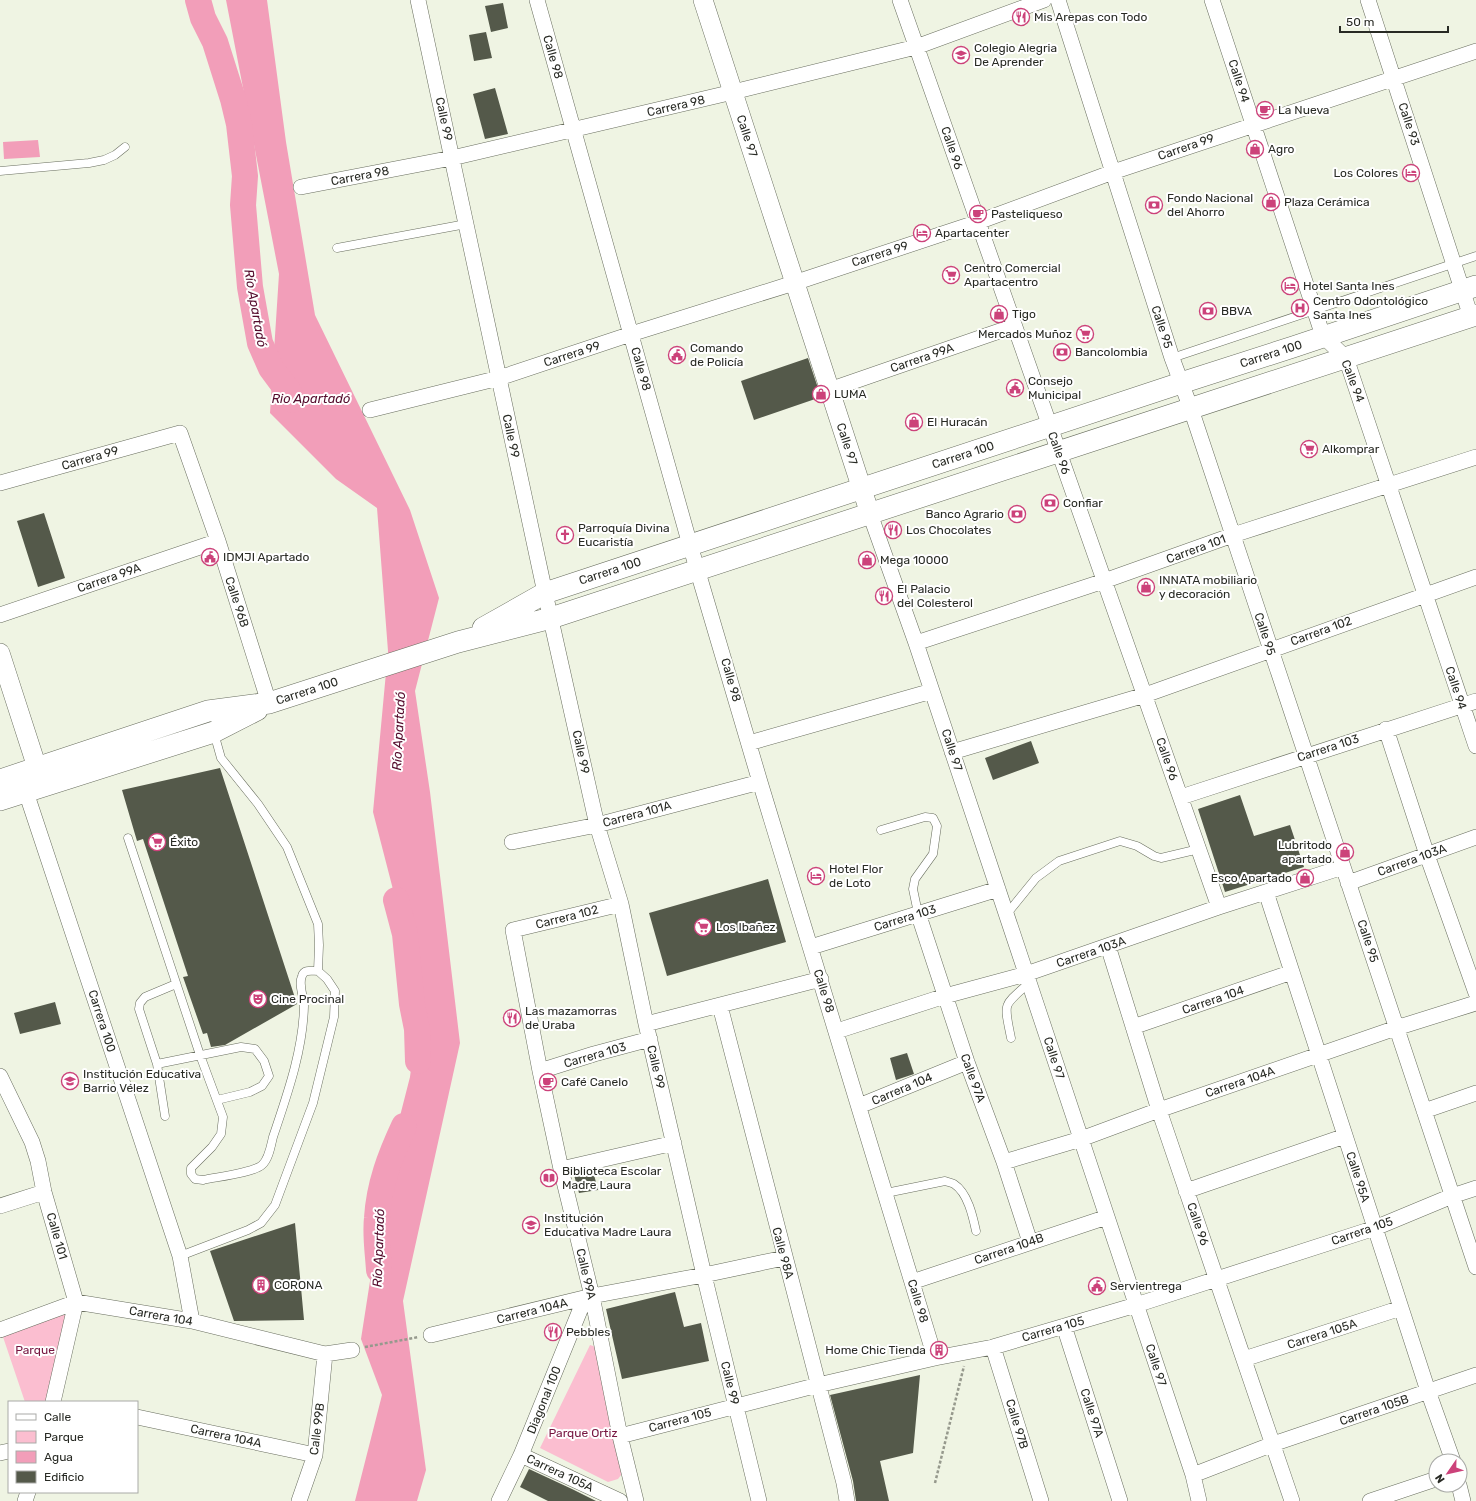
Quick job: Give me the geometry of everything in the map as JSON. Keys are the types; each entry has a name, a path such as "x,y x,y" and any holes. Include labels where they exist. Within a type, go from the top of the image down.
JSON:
{"main road":[{"name":"Carrera 100","path":"458,642 545,593 1469,288"},
{"name":"Carrera 100","path":"25,780 214,732 270,703 458,642 551,618 1474,316"},
{"name":"Carrera 100","path":"0,800 25,780 208,711 270,703"}],"street":[{"name":"Calle 99","path":"418,0 545,593 597,825 621,904 646,1024 704,1275 759,1501"},
{"name":"Calle 98","path":"536,0 690,545 760,782 935,1358"},
{"name":"Calle 97","path":"703,0 861,488 916,643 1028,978 1193,1475 1199,1501"},
{"name":"Calle 96","path":"900,0 1219,907"},
{"name":"Carrera 98","path":"301,187 452,158 916,47 1044,0"},
{"name":"Calle 95","path":"1058,0 1172,358 1191,409 1476,1266"},
{"name":"Calle 94","path":"1212,0 1323,336 1346,358 1425,594 1469,703 1476,746"},
{"name":"Calle 93","path":"1368,0 1454,263 1469,288 1474,316"},
{"name":"Carrera 99","path":"370,410 499,378 631,334 794,283 978,222 1113,172 1476,51"},
{"name":"Carrera 99A","path":"829,390 1014,326"},
{"name":"Carrera 99","path":"0,483 180,433"},
{"name":"Calle 96B","path":"180,433 218,541 270,703"},
{"name":"Carrera 101","path":"916,643 1104,581 1233,535 1476,457"},
{"name":"Carrera 99A","path":"0,615 218,541"},
{"name":"Carrera 102","path":"952,752 1145,695 1270,649 1476,577"},
{"path":"0,653 25,780"},
{"path":"749,743 932,691"},
{"name":"Carrera 103","path":"1181,797 1469,703"},
{"path":"1386,729 1427,855 1476,993"},
{"name":"Carrera 100","path":"25,780 180,1256 192,1322"},
{"name":"Carrera 101A","path":"512,842 597,825 760,782"},
{"name":"Carrera 103A","path":"1348,883 1476,837"},
{"name":"Carrera 103A","path":"837,1032 944,996 1028,978 1108,946 1219,907 1343,867"},
{"name":"Carrera 103","path":"811,947 998,889"},
{"name":"Calle 95A","path":"1266,892 1428,1392 1450,1453"},
{"name":"Carrera 102","path":"513,930 621,904"},
{"name":"Calle 97A","path":"918,913 944,996 1004,1162 1030,1242"},
{"name":"Calle 99A","path":"513,930 540,1070 588,1297 636,1501"},
{"name":"Calle 96","path":"1108,946 1159,1110 1292,1501"},
{"name":"Carrera 104","path":"1133,1027 1292,972"},
{"path":"646,1024 821,979"},
{"name":"Carrera 104A","path":"1004,1162 1081,1139 1159,1110 1396,1028 1476,1003"},
{"name":"Calle 98A","path":"720,1006 847,1501"},
{"name":"Carrera 103","path":"540,1070 594,1054 650,1040"},
{"name":"Carrera 104","path":"859,1106 967,1062"},
{"name":"Calle 101","path":"0,1076 32,1142 38,1161 44,1192 76,1302 58,1401"},
{"path":"1424,1111 1476,1094"},
{"path":"1186,1191 1345,1136"},
{"path":"561,1169 674,1143"},
{"name":"Carrera 105","path":"620,1436 735,1405 818,1385 935,1358 993,1348 1136,1306 1375,1228 1452,1196 1476,1188"},
{"path":"0,1206 44,1192"},
{"name":"Carrera 104B","path":"912,1282 1107,1217"},
{"name":"Carrera 104A","path":"425,1336 588,1297 784,1258"},
{"name":"Diagonal 100","path":"499,1501 521,1455 588,1297"},
{"path":"0,1330 76,1302"},
{"name":"Carrera 104","path":"76,1302 192,1322 325,1354"},
{"name":"Carrera 105A","path":"1244,1359 1401,1308"},
{"name":"Calle 97A","path":"1064,1326 1120,1501"},
{"name":"Calle 97B","path":"993,1348 1041,1501"},
{"path":"325,1354 352,1350"},
{"name":"Calle 99B","path":"299,1501 315,1455 325,1354"},
{"name":"Carrera 105B","path":"1193,1475 1273,1444 1476,1375"},
{"name":"Carrera 104A","path":"138,1417 315,1455"},
{"name":"Carrera 105A","path":"521,1455 621,1501"},
{"path":"621,1501 630,1480"},
{"path":"1370,1501 1428,1482"}],"lane":[{"path":"0,171 89,163 104,160 115,155 125,147"},
{"path":"337,248 466,224"},
{"path":"1172,358 1476,256"},
{"path":"214,732 221,758 258,804 287,847 318,924 320,945 318,971"},
{"path":"881,830 925,817 933,818 937,826 933,854 915,879 913,889 918,913"},
{"path":"128,838 200,1055 223,1117 220,1134 212,1147 191,1168 191,1174 195,1179 203,1180 254,1169 263,1164 284,1104 299,1047 304,1005 300,981 302,975 304,972 308,971 318,971 327,979 335,991 334,1017 313,1103 275,1205 261,1223 248,1230 180,1256"},
{"path":"1006,915 1036,878 1058,861 1120,841 1137,846 1154,856 1161,858 1199,849"},
{"path":"1011,1038 1006,1005 1028,978"},
{"path":"165,1116 157,1064 139,1009 140,1003 145,997 176,984"},
{"path":"157,1064 241,1047 255,1049 264,1061 269,1076 262,1086 250,1092 217,1100"},
{"path":"886,1193 945,1181 954,1184 960,1190 970,1206 976,1231"}],"path":[{"path":"352,1350 425,1336"},
{"path":"935,1483 968,1352"}],"green space":[{"name":"Parque","path":"73,1307 50,1401 25,1401 2,1334"},
{"name":"Parque Ortiz","path":"590,1345 596,1347 624,1471 618,1479 608,1482 540,1448"}],"water":[{"name":"Rio Apartadó","path":"226,0 267,0 286,142 315,315 410,510 439,598 415,691 430,792 460,1043 403,1301 426,1470 417,1501 355,1501 382,1395 361,1339 389,1159 410,1077 421,991 373,812 388,651 377,508 336,479 270,413 279,274"},
{"path":"38,140 40,157 4,159 3,142"}],"building":[{"path":"503,3 508,28 491,32 485,6"},
{"path":"486,32 492,58 474,61 469,35"},
{"path":"495,88 508,134 485,139 473,94"},
{"path":"808,358 821,397 754,420 741,381"},
{"path":"44,513 65,578 38,587 17,521"},
{"path":"1031,741 1039,763 993,780 985,758"},
{"path":"220,768 297,1004 225,1045 211,1047 207,1033 203,1034 183,977 188,976 143,839 137,841 122,790"},
{"path":"1240,795 1254,836 1290,825 1304,867 1225,892 1198,809"},
{"path":"768,879 786,942 667,976 649,913"},
{"path":"55,1002 61,1024 20,1034 14,1013"},
{"path":"907,1053 914,1074 896,1080 890,1058"},
{"path":"593,1171 598,1190 579,1193 574,1175"},
{"name":"CORONA","path":"295,1223 304,1320 234,1321 210,1251"},
{"path":"675,1292 684,1327 701,1323 709,1361 622,1379 606,1309"},
{"path":"920,1375 913,1453 880,1461 889,1501 856,1501 853,1481 830,1395"},
{"path":"529,1469 596,1501 548,1501 520,1487"}],"waterway":[{"name":"Río Apartadó","path":"198,0 203,18 215,42 233,99 239,124 245,176 243,205 250,287 260,343 271,368 293,400"},
{"name":"Río Apartadó","path":"396,900 405,934 412,1004 417,1029 418,1061"},
{"name":"Río Apartadó","path":"379,1270 376,1224 380,1194 394,1148 404,1126"}],"place":[{"name":"Mis Arepas con Todo","path":"1021,17"},
{"name":"Colegio Alegria De Aprender","path":"961,55"},
{"name":"La Nueva","path":"1265,110"},
{"name":"Agro","path":"1255,149"},
{"name":"Los Colores","path":"1411,173"},
{"name":"Plaza Cerámica","path":"1271,202"},
{"name":"Fondo Nacional del Ahorro","path":"1154,205"},
{"name":"Pasteliqueso","path":"978,214"},
{"name":"Apartacenter","path":"922,233"},
{"name":"Centro Comercial Apartacentro","path":"951,275"},
{"name":"Hotel Santa Ines","path":"1290,286"},
{"name":"Centro Odontológico Santa Ines","path":"1300,308"},
{"name":"BBVA","path":"1208,311"},
{"name":"Tigo","path":"999,314"},
{"name":"Mercados Muñoz","path":"1085,334"},
{"name":"Bancolombia","path":"1062,352"},
{"name":"Comando de Policía","path":"677,355"},
{"name":"Consejo Municipal","path":"1015,388"},
{"name":"LUMA","path":"821,394"},
{"name":"El Huracán","path":"914,422"},
{"name":"Alkomprar","path":"1309,449"},
{"name":"Confiar","path":"1050,503"},
{"name":"Banco Agrario","path":"1017,514"},
{"name":"Los Chocolates","path":"893,530"},
{"name":"Parroquía Divina Eucaristía","path":"565,535"},
{"name":"IDMJI Apartado","path":"210,557"},
{"name":"Mega 10000","path":"867,560"},
{"name":"INNATA mobiliario y decoración","path":"1146,587"},
{"name":"El Palacio del Colesterol","path":"884,596"},
{"name":"Éxito","path":"157,842"},
{"name":"Lubritodo apartado","path":"1345,852"},
{"name":"Hotel Flor de Loto","path":"816,876"},
{"name":"Esco Apartado","path":"1305,878"},
{"name":"Los Ibañez","path":"703,927"},
{"name":"Cine Procinal","path":"258,999"},
{"name":"Las mazamorras de Uraba","path":"512,1018"},
{"name":"Institución Educativa Barrio Vélez","path":"70,1081"},
{"name":"Café Canelo","path":"548,1082"},
{"name":"Biblioteca Escolar Madre Laura","path":"549,1178"},
{"name":"Institución Educativa Madre Laura","path":"531,1225"},
{"name":"CORONA","path":"261,1285"},
{"name":"Servientrega","path":"1097,1286"},
{"name":"Pebbles","path":"553,1332"},
{"name":"Home Chic Tienda","path":"939,1350"}]}
